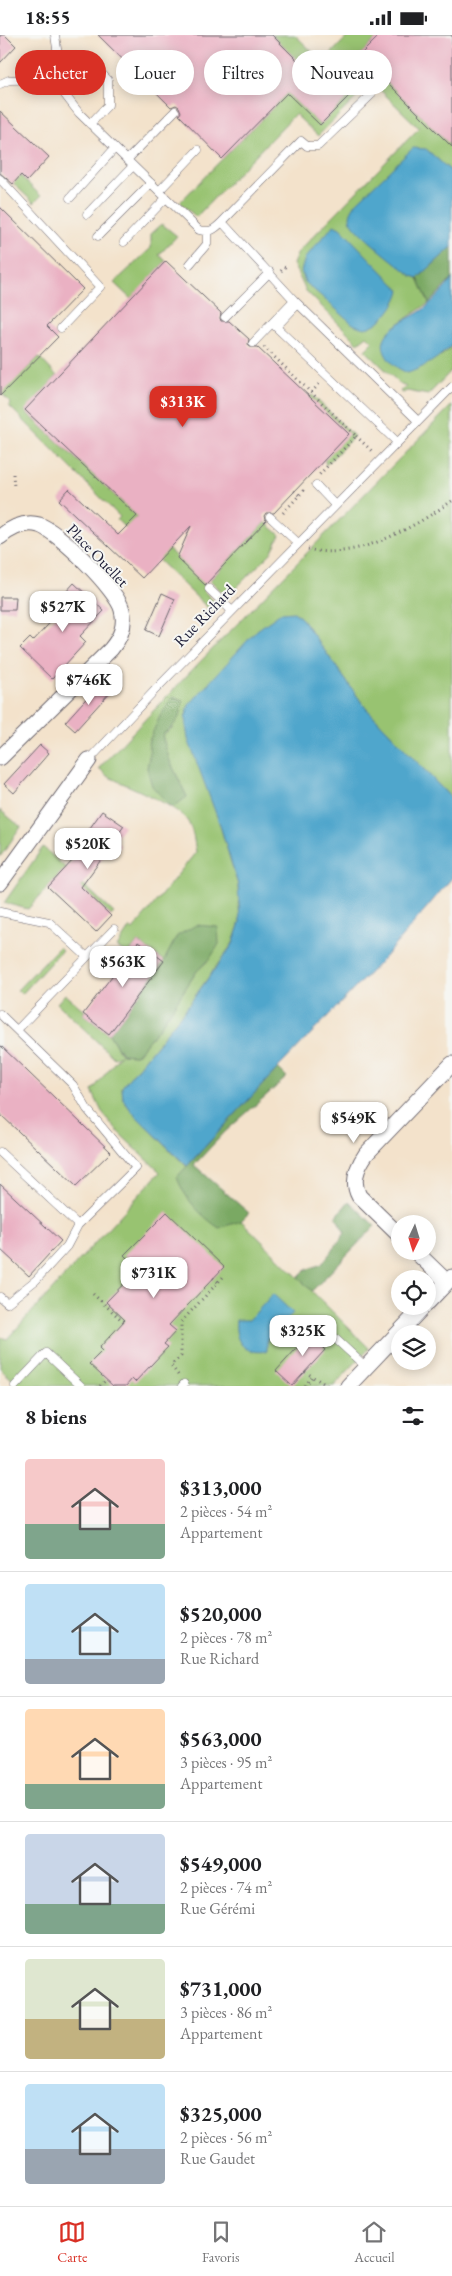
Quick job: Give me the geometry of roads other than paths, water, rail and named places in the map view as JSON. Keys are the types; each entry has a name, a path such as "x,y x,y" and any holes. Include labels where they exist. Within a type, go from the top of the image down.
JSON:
{"street":[{"name":"Place Ouellet","path":"0,537 14,527 26,524 39,525 50,530 88,565 115,594 122,609 124,621 120,635 111,649 0,758"},
{"name":"Rue Richard","path":"0,883 89,760"},
{"path":"391,1228 359,1196 355,1189 357,1171 366,1153 452,1063"},
{"path":"426,1260 450,1279 436,1294"},
{"path":"348,1386 415,1315"}],"lane":[{"path":"55,35 57,50"},
{"path":"90,124 108,105 108,80 106,78"},
{"path":"0,84 15,80"},
{"path":"65,95 90,124 150,183 200,229 207,232 213,231 301,141 307,147 318,146 370,95"},
{"path":"87,214 175,111"},
{"path":"70,198 115,148"},
{"path":"159,191 198,150"},
{"path":"0,179 100,287 61,328"},
{"path":"98,236 150,183"},
{"path":"124,242 166,198"},
{"path":"222,222 296,302 418,421"},
{"path":"190,264 207,244 207,232"},
{"path":"225,317 270,272"},
{"path":"253,343 296,302"},
{"path":"296,302 276,327 397,442"},
{"name":"Rue Richard","path":"89,760 335,505 452,387"},
{"path":"316,485 335,505"},
{"path":"270,517 297,545"},
{"path":"209,589 232,611"},
{"path":"0,912 49,922 87,957"},
{"path":"17,1030 114,929"},
{"path":"0,1014 73,1085 86,1109 136,1169 78,1225 67,1247 36,1280 4,1304 0,1297"},
{"path":"0,1152 78,1225"},
{"path":"326,1330 366,1367"},
{"path":"15,1386 46,1353 81,1386"}],"water":[{"path":"413,148 426,149 452,172 452,247 418,278 412,276 370,241 355,227 350,216 356,203"},
{"path":"334,225 340,228 400,290 389,312 369,327 353,324 305,282 301,271 305,258"},
{"path":"452,279 452,345 437,358 420,368 408,373 401,370 392,363 385,353 383,345 385,338 389,331 425,308"},
{"path":"294,612 302,619 365,707 452,799 452,878 383,959 187,1166 133,1113 123,1099 122,1087 185,1010 233,944 240,922 238,885 219,822 188,739 185,719 189,705 257,630 281,613"},
{"path":"273,1294 293,1313 267,1339 267,1351 259,1352 247,1349 239,1341 236,1320 249,1320"}]}
